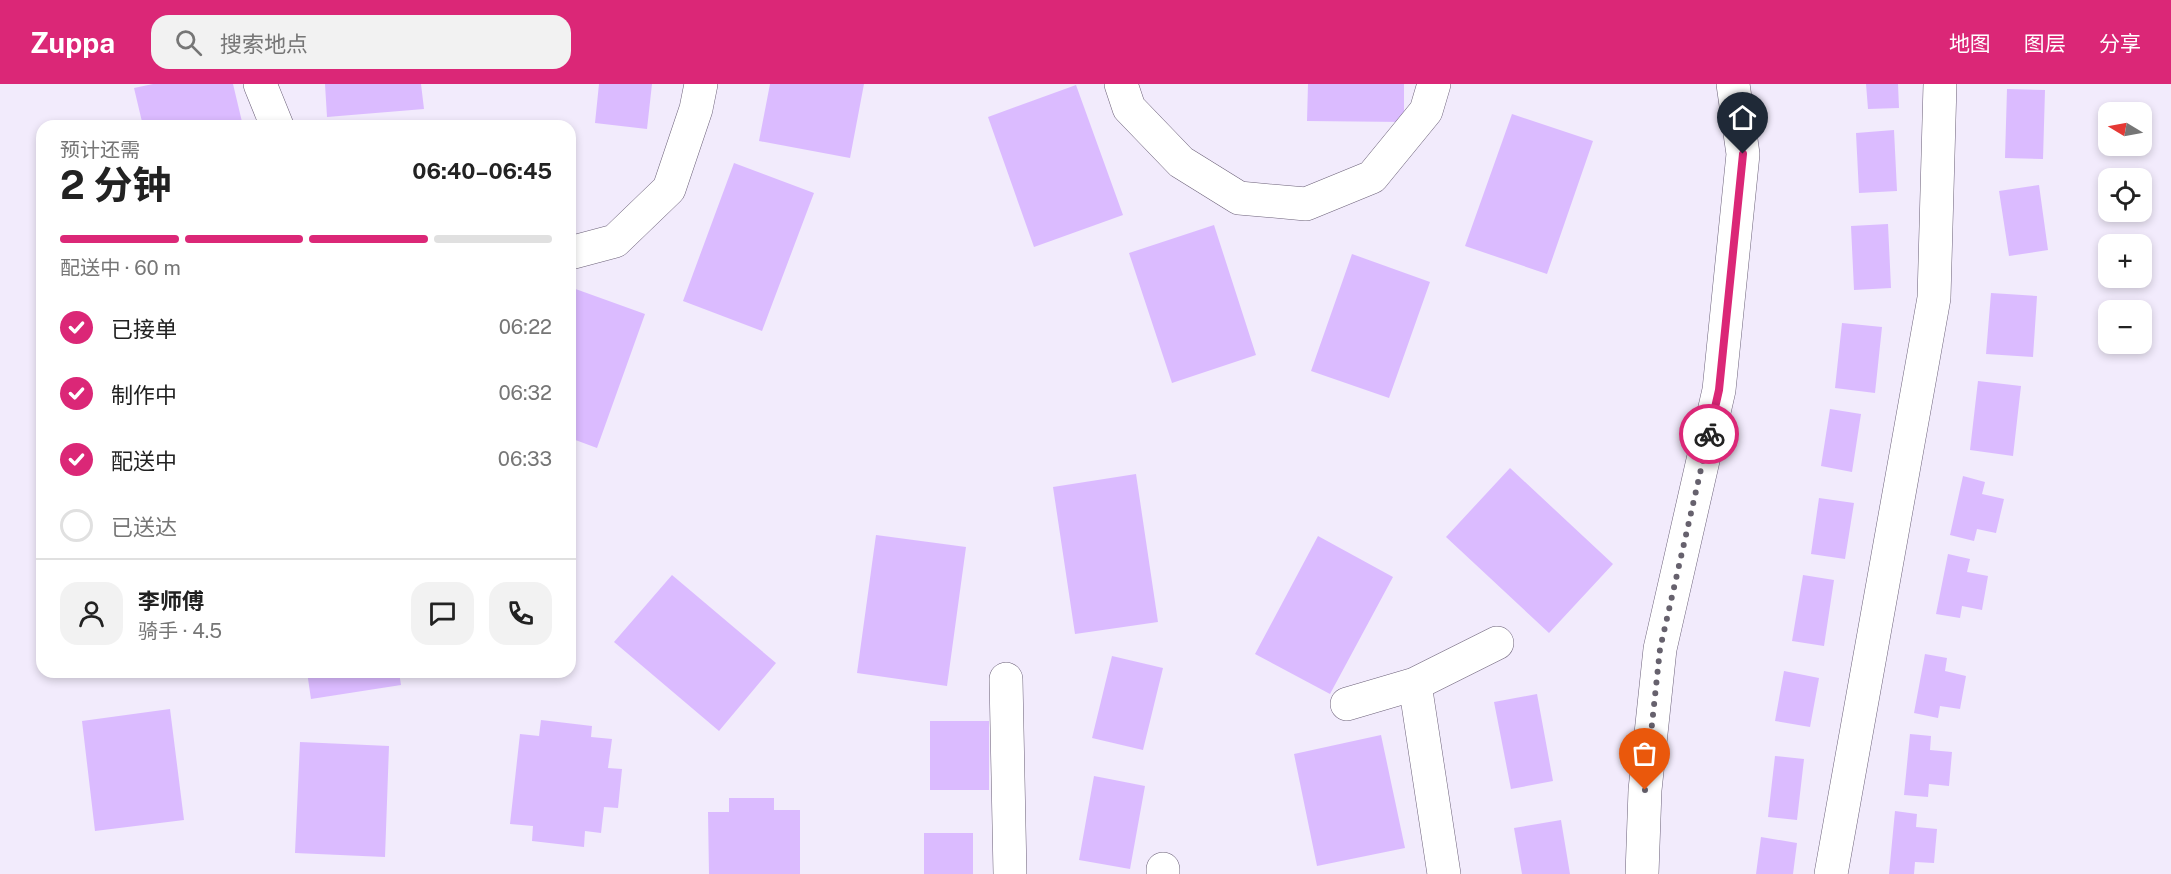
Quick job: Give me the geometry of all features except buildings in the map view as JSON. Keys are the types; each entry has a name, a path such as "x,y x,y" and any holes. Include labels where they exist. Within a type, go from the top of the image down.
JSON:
{"street":[{"path":"260,84 275,120"},
{"path":"576,251 615,241 669,189 696,109 701,84"},
{"path":"1121,84 1129,108 1181,162 1239,198 1306,204 1372,177 1426,111 1434,84"},
{"path":"1642,874 1645,790 1660,649 1719,390 1743,154 1733,84"},
{"path":"1831,874 1934,298 1940,84"},
{"path":"1347,704 1415,684 1497,643"},
{"path":"1006,679 1010,874"},
{"path":"1415,684 1444,874"}],"way so far":[{"path":"1645,790 1660,649 1709,434"}],"route":[{"path":"1709,434 1719,390 1743,154"}]}
